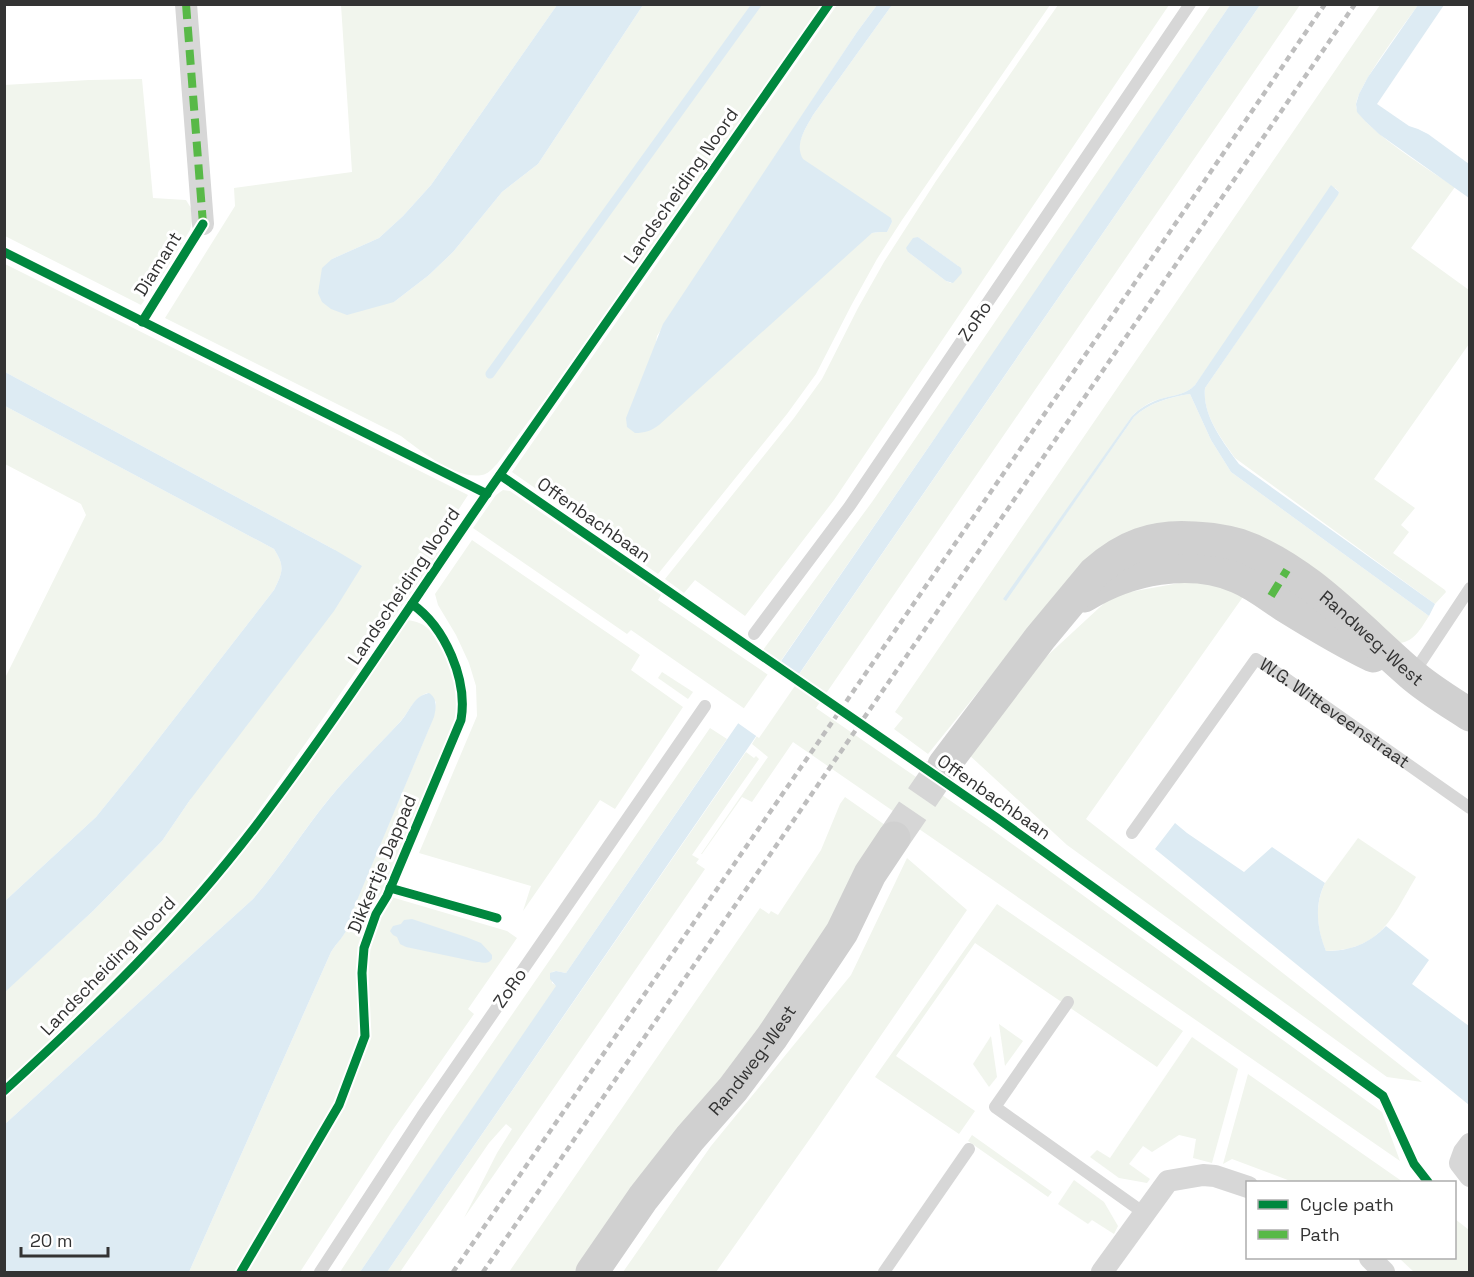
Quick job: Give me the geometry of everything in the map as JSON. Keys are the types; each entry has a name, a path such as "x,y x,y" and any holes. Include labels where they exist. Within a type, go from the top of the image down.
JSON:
{"main road":[{"name":"Randweg-West","path":"944,765 1040,638 1094,573 1125,550 1150,540 1163,538 1181,537 1196,553 1218,540 1238,545 1275,562 1333,603 1412,675 1470,715"},
{"name":"Randweg-West","path":"592,1272 643,1198 690,1138 733,1089 772,1037 842,932 870,874 894,838"}],"street":[{"name":"Diamant","path":"186,4 203,224"},
{"path":"1102,1272 1168,1181 1203,1175 1215,1176 1246,1186"},
{"path":"1372,1259 1384,1272"}],"lane":[{"name":"ZoRo","path":"754,634 849,507 1190,4"},
{"path":"1412,675 1470,588"},
{"name":"W.G. Witteveenstraat","path":"1132,833 1256,659 1470,808"},
{"name":"ZoRo","path":"320,1272 422,1116 705,706"},
{"path":"1068,1002 995,1107 1144,1213"},
{"path":"884,1272 969,1149"}],"shaded area":[{"path":"341,5 557,5 431,185 379,238 332,259 394,302 429,275 453,252 502,192 538,164 643,5 822,5 545,399 497,464 484,474 472,475 450,469 401,436 165,318 235,206 234,188 352,172"},
{"path":"557,5 643,5 538,164 502,192 453,252 429,275 394,302 347,315 331,309 322,302 318,293 322,268 332,259 379,238 431,185"},
{"path":"837,5 877,5 657,336 655,348 872,233 887,232 892,222 802,159 799,148 802,136 813,115 892,5 1050,5 877,259 816,374 787,414 658,574 512,472"},
{"path":"877,5 892,5 813,115 802,136 800,148 803,159 891,218 892,222 887,232 872,233 659,425 642,433 635,433 627,427 626,418 663,324"},
{"path":"1058,5 1169,5 834,500 745,616 695,580 684,593 665,579 794,418 822,379 884,262 936,181","holes":["918,237 958,266 951,283 908,252"]},
{"path":"1211,5 1230,5 1033,296 780,662 763,650 872,502"},
{"path":"1230,5 1260,5 387,1272 360,1272 556,986 550,979 550,973 556,971 566,973"},
{"path":"1260,5 1300,5 816,708 990,828 1382,1112 1400,1161 793,742 752,802 742,797 701,854 768,757 752,744 765,723 631,630 627,634 473,528 496,495 503,490 510,491 661,595 658,600 789,689"},
{"path":"1380,5 1418,5 1372,71 1358,97 1356,106 1369,125 1383,137 1455,187 1411,248 1469,290 1469,344 1374,479 1415,508 1401,525 1409,532 1393,553 1446,592 1435,604 1235,458 1214,425 1206,407 1205,388 1339,192 1335,188 1195,385 1183,393 1148,404 1132,416 1006,600 1134,417 1160,401 1190,394 1211,440 1231,472 1429,616 1420,629 1410,640 1400,643 1276,553 1045,609 928,754 894,729 903,718 895,712"},
{"path":"1418,5 1444,5 1377,104 1409,126 1428,134 1469,164 1469,198 1379,134 1357,112 1356,104 1359,94 1368,77"},
{"path":"142,79 153,198 186,200 194,213 190,230 141,305 5,236 4,85"},
{"path":"1331,185 1339,192 1338,195 1205,388 1207,409 1215,429 1239,464 1435,604 1429,616 1231,472 1211,440 1190,394 1160,401 1134,417 1006,601 1003,599 1132,416 1148,404 1183,393 1195,385"},
{"path":"918,237 961,268 962,273 953,283 946,281 908,252 906,248 913,238"},
{"path":"5,264 468,495 435,546 441,550 249,824 205,878 127,966 5,1082 4,992 93,911 162,841 190,800 335,550 5,372"},
{"path":"5,372 362,566 334,611 190,800 162,841 93,911 5,992 5,901 96,817 274,590 282,569 274,549 5,406"},
{"path":"5,406 274,549 282,569 274,590 96,817 5,901 4,680 86,515 81,504 5,464"},
{"path":"472,540 640,655 631,670 683,707 615,809 600,800 523,911 531,886 419,853 477,716 476,686 469,663 438,605 435,594"},
{"path":"1196,580 1245,594 1086,819 1422,1082 1387,1077 1067,845 968,754 1047,656 1113,595"},
{"path":"407,620 424,625 440,647 454,681 457,703 448,740 381,894 507,931 517,938 468,1009 474,1014 392,1131 300,1272 189,1272 331,952 344,935 349,923 352,924 356,912 352,911 430,726 436,702 427,693 414,702 399,723 336,790 253,899 5,1124 4,1098 106,1004 155,955 201,903 282,800"},
{"path":"662,672 693,692 688,699 658,678"},
{"path":"429,693 435,701 434,717 353,910 359,920 349,924 331,952 189,1272 5,1272 5,1124 253,899 337,789 401,721 415,701"},
{"path":"710,728 727,739 566,973 552,972 552,983 557,986 360,1272 340,1272 442,1116"},
{"path":"746,752 759,759 692,855 699,859 696,863 705,869 464,1218 497,1153 512,1129 506,1124 489,1143 400,1272 387,1272"},
{"path":"845,797 885,825 840,908 773,1012 575,1272 509,1272 760,908 769,914 771,911 778,915 821,850"},
{"path":"1175,823 1244,872 1272,847 1325,883 1319,900 1318,917 1320,934 1326,951 1343,950 1359,945 1373,938 1386,926 1429,960 1412,984 1469,1026 1469,1105 1155,849"},
{"path":"1358,838 1416,877 1391,919 1372,938 1360,945 1326,951 1320,934 1319,900 1325,883"},
{"path":"907,858 967,910 716,1272 623,1272 711,1146 851,975"},
{"path":"997,904 1183,1031 1157,1067 975,943 896,1056 975,1111 959,1134 875,1077"},
{"path":"412,919 481,943 492,955 492,959 487,963 477,962 400,944 397,937 390,931 393,926 401,924 404,920"},
{"path":"999,1024 1023,1041 1005,1066"},
{"path":"991,1036 997,1077 989,1087 973,1064"},
{"path":"1192,1037 1238,1069 1212,1163 1193,1158 1196,1139 1179,1135 1152,1152 1143,1146 1129,1164 1150,1179 1147,1183 1119,1178 1090,1157 1097,1150 1110,1158"},
{"path":"1248,1074 1402,1181 1290,1181 1232,1159 1223,1164"},
{"path":"972,1135 1052,1192 1048,1197 968,1141"},
{"path":"1074,1180 1104,1202 1118,1226 1114,1234 1092,1220 1088,1224 1058,1204"},
{"path":"1456,1220 1469,1230 1469,1272 1414,1272 1400,1259 1456,1259"}],"pier":[{"path":"777,661 801,677 759,738 735,721"}],"waterway":[{"path":"490,374 757,4"}],"tunnel":[{"path":"894,838 944,765"}],"railway":[{"path":"453,1272 1325,4"},
{"path":"483,1272 1355,4"}],"marked path":[{"path":"186,4 203,224"},
{"path":"1271,596 1287,570"}],"cycle path":[{"name":"Landscheiding Noord","path":"4,1091 136,965 197,898 255,827 345,702 490,489 829,4"},
{"path":"142,322 203,224"},
{"path":"4,252 487,494"},
{"name":"Offenbachbaan","path":"500,475 997,818 1383,1096 1414,1164 1427,1181"},
{"name":"Landscheiding Noord","path":"241,1272 339,1105 365,1036 362,973 364,948 376,914 387,896 461,720 461,688 451,656 435,626 412,604"},
{"name":"Dikkertje Dappad","path":"390,888 497,918"}]}
